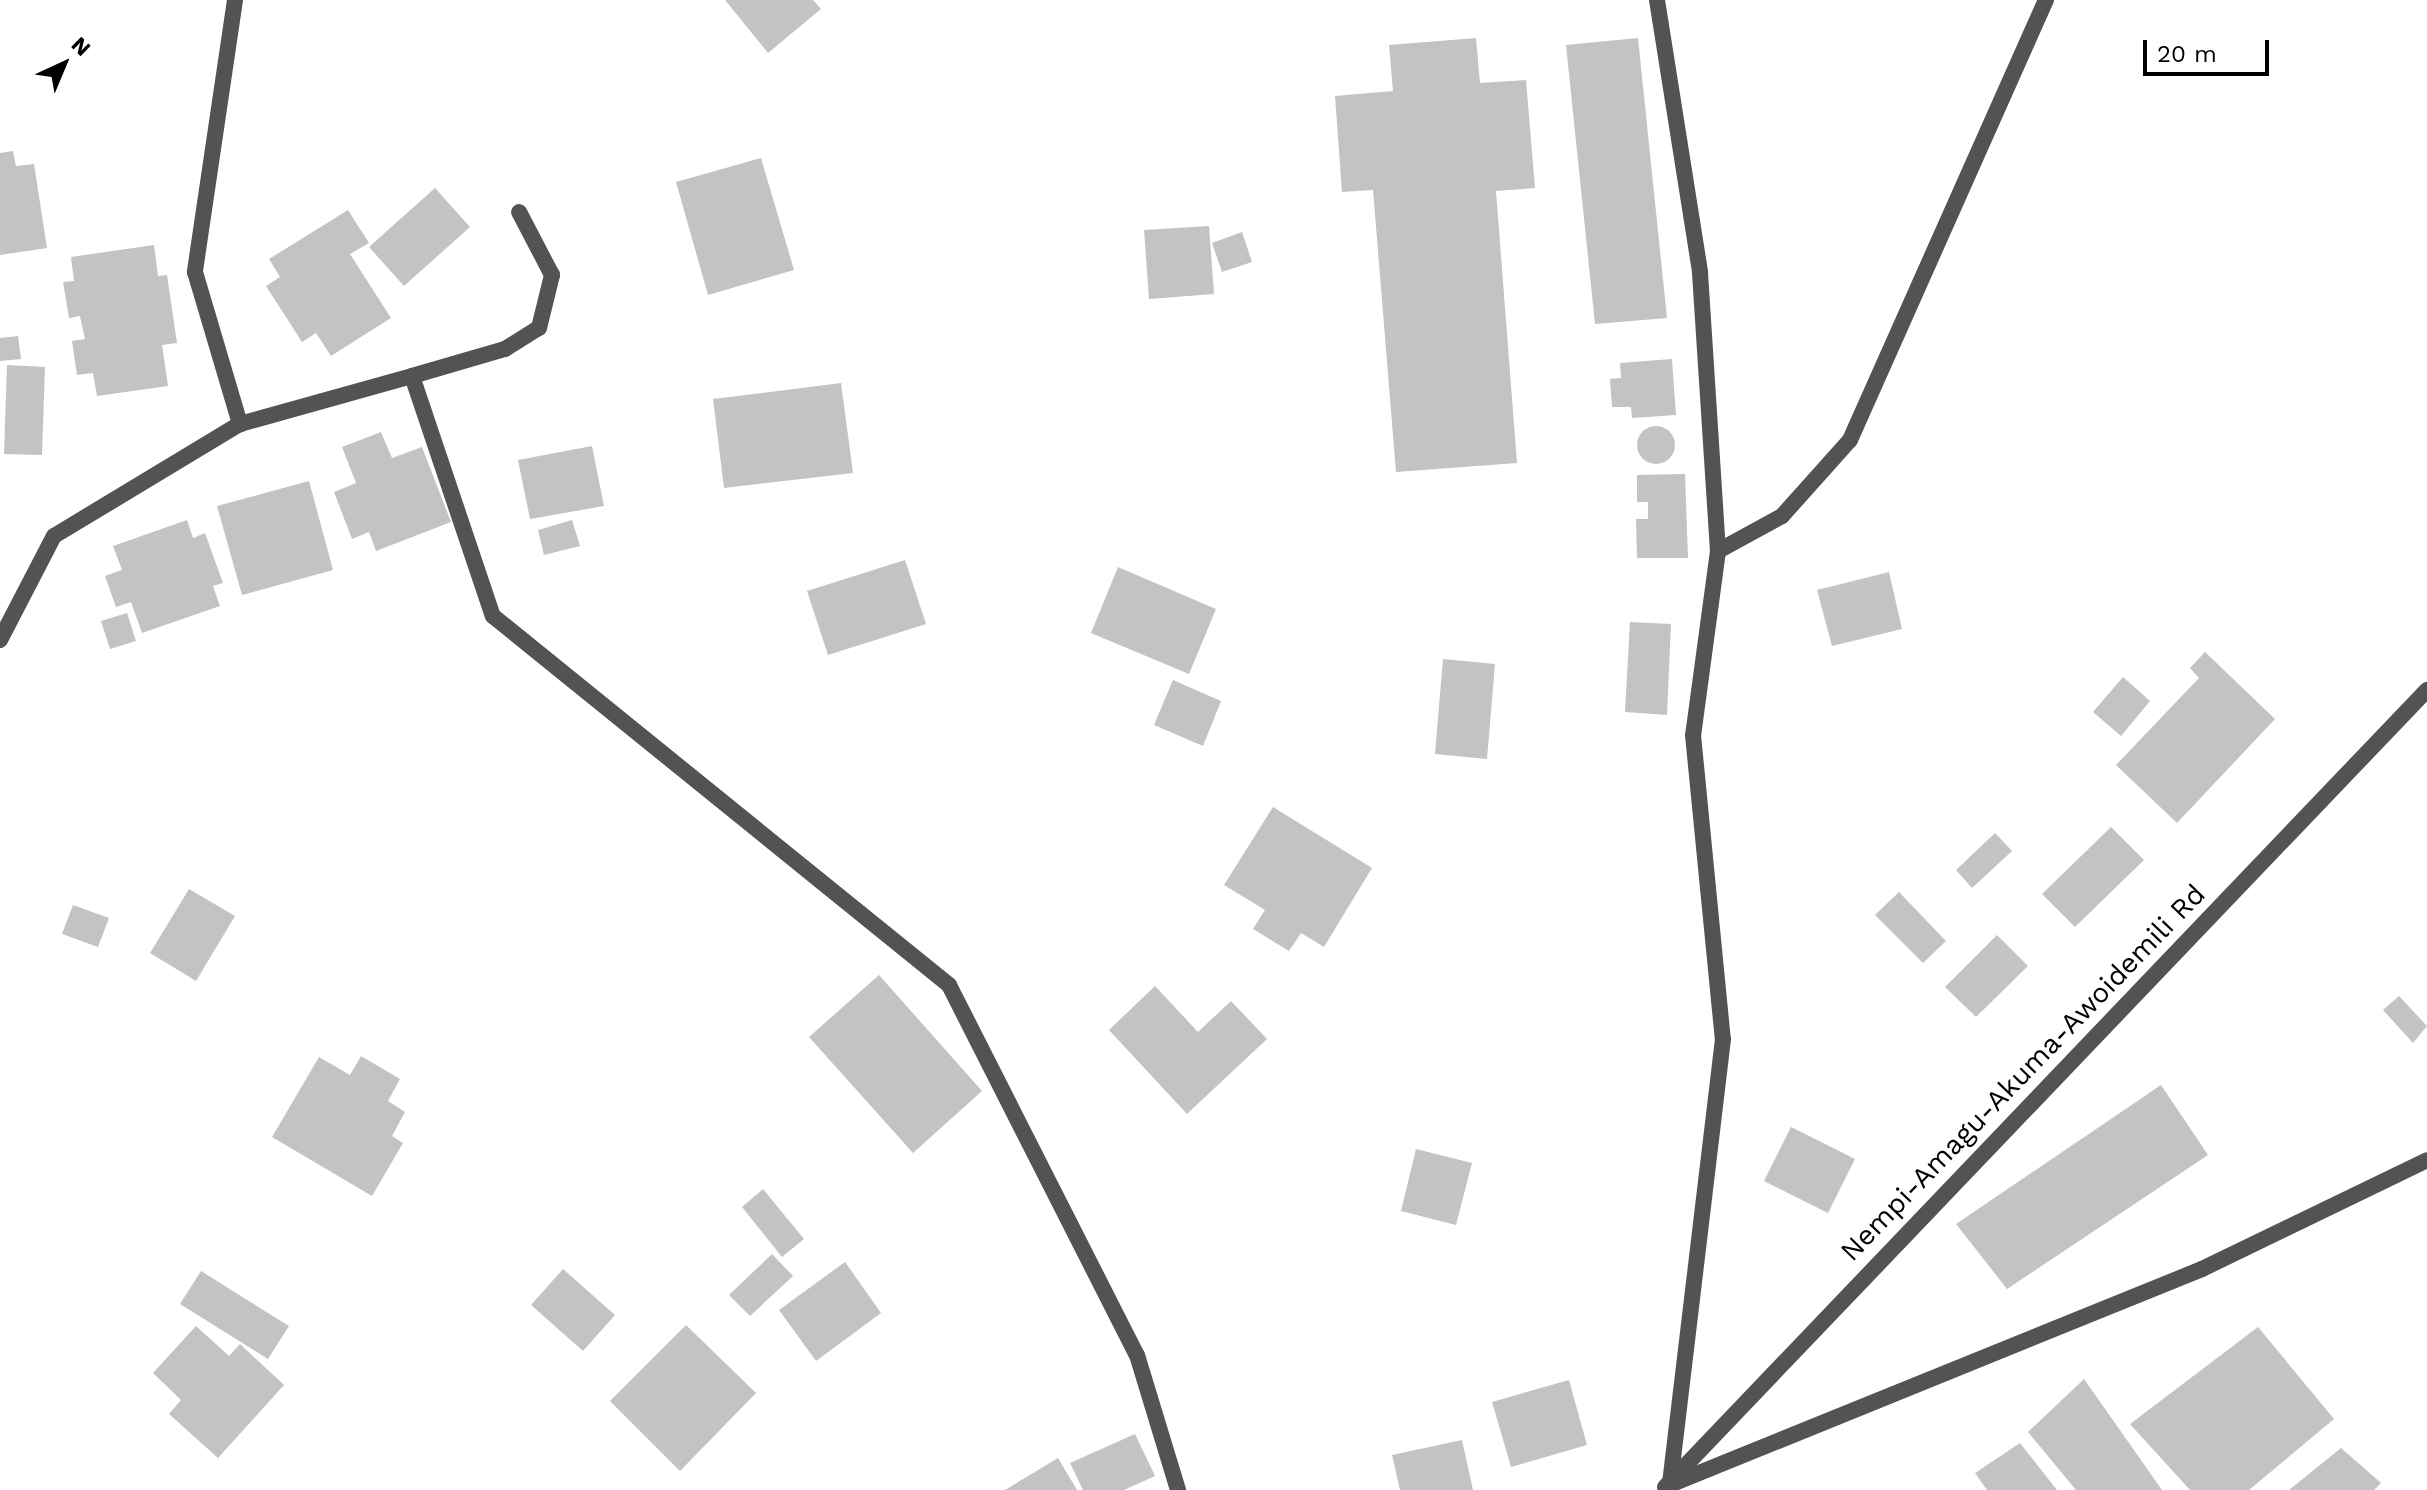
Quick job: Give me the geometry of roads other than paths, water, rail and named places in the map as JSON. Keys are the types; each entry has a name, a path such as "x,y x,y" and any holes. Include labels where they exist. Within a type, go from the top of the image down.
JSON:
{"street":[{"path":"235,0 195,272 240,424"},
{"path":"1657,0 1700,273 1718,551 1693,735 1723,1039 1664,1489 2202,1269 2427,1160"},
{"path":"1718,551 1782,516 1850,440 2046,0"},
{"path":"0,640 54,536 240,424 505,349 539,328 552,275 519,212"},
{"path":"412,376 493,616 949,985 1137,1355 1178,1490"},
{"name":"Nempi-Amagu-Akuma-Awoidemili Rd","path":"1664,1489 2427,690"}]}
